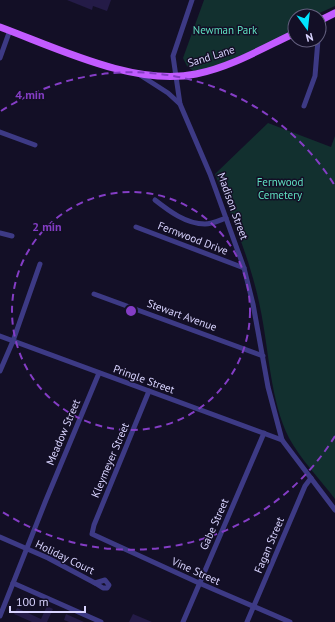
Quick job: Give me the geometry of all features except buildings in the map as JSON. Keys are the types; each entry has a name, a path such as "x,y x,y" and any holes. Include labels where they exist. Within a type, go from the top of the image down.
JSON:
{"main road":[{"path":"0,27 92,61 140,74 176,76"},
{"name":"Sand Lane","path":"176,76 197,74 226,65 287,37"}],"street":[{"name":"Madison Street","path":"192,0 174,51 173,64 180,104 198,143 244,268 263,356 268,387 282,440 335,510"},
{"path":"0,58 10,30"},
{"path":"304,106 315,76 317,48"},
{"path":"140,74 168,93 180,104"},
{"path":"0,132 35,145"},
{"path":"156,200 171,213 199,223 210,223 226,218"},
{"name":"Fernwood Drive","path":"136,227 244,268"},
{"path":"0,233 12,236"},
{"path":"0,371 13,341 40,264"},
{"name":"Stewart Avenue","path":"94,294 263,356"},
{"name":"Pringle Street","path":"0,336 282,440"},
{"name":"Meadow Street","path":"27,549 99,373"},
{"name":"Kleymeyer Street","path":"94,536 92,534 94,525 149,391"},
{"name":"Gabe Street","path":"183,622 264,434"},
{"name":"Fagan Street","path":"247,622 305,486 311,478"},
{"name":"Vine Street","path":"94,536 290,622"},
{"name":"Holiday Court","path":"0,537 95,583"},
{"path":"0,616 2,603 14,583 27,549"},
{"path":"14,583 101,622"}],"green space":[{"name":"Newman Park","path":"204,0 335,0 335,6 327,10 327,8 287,8 287,36 197,74 187,66 183,58"},
{"name":"Fernwood Cemetery","path":"268,123 331,147 335,136 335,499 299,454 289,438 283,423 274,391 263,323 252,273 215,174"}]}
